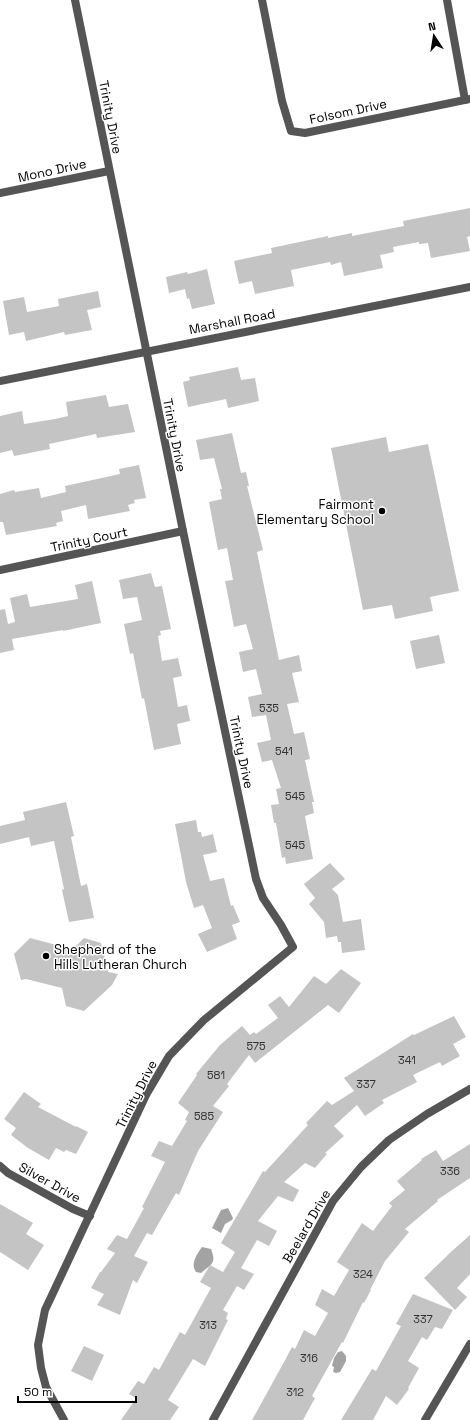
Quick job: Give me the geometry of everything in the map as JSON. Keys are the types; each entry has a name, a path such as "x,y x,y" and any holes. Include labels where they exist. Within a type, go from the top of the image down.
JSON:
{"street":[{"name":"Trinity Drive","path":"64,1420 46,1387 40,1368 38,1345 46,1310 146,1095 169,1056 204,1020 294,947 263,898 256,879 182,531 75,0"},
{"name":"Folsom Drive","path":"262,0 282,101 291,130 305,133 467,99"},
{"path":"447,0 467,99"},
{"name":"Mono Drive","path":"0,193 109,171"},
{"name":"Marshall Road","path":"0,381 470,287"},
{"name":"Trinity Court","path":"0,570 182,531"},
{"name":"Beelard Drive","path":"213,1420 333,1201 361,1166 389,1140 427,1114 470,1089"},
{"name":"Silver Drive","path":"0,1166 8,1173 73,1209 90,1216"},
{"path":"425,1420 470,1344"}],"shaded area":[{"path":"228,1208 233,1218 225,1224 221,1233 212,1228 221,1210"},
{"path":"202,1247 211,1249 213,1261 201,1273 196,1272 194,1269 194,1262"},
{"path":"342,1351 346,1356 346,1361 340,1372 333,1372 334,1367 332,1366 334,1358 338,1352"}],"building":[{"path":"470,208 470,236 467,237 470,251 431,258 428,243 419,244 419,242 393,247 394,252 380,255 383,268 344,276 341,262 331,265 330,262 291,270 294,286 255,294 252,281 239,284 234,261 272,253 271,248 328,236 328,238 352,233 352,236 404,226 403,221"},
{"path":"207,269 215,304 192,309 189,298 187,299 185,289 169,293 166,277 187,272 188,274"},
{"path":"98,291 101,307 87,310 92,330 65,335 64,332 26,341 24,332 9,335 3,301 24,297 27,312 59,306 58,299"},
{"path":"238,367 241,380 255,378 259,401 228,408 226,399 188,407 183,382 190,380 189,377"},
{"path":"106,395 109,407 128,404 135,432 97,438 96,434 49,444 50,449 14,456 12,450 0,453 0,416 22,411 24,424 55,419 68,416 66,402"},
{"path":"232,433 241,473 246,472 249,486 247,486 263,550 257,552 279,660 299,655 302,671 292,673 299,702 287,704 294,734 304,732 310,759 305,760 314,802 312,802 314,813 305,816 313,859 286,864 285,857 282,858 276,823 274,823 271,805 279,804 276,789 281,788 272,760 262,762 257,743 271,740 266,715 252,717 248,697 262,694 256,669 243,672 239,652 253,649 246,624 234,627 225,581 233,580 227,548 218,550 209,502 222,499 220,489 222,489 214,458 200,460 196,440"},
{"path":"386,437 389,452 428,444 459,591 430,597 433,611 395,619 392,605 363,610 331,448"},
{"path":"139,465 146,498 134,500 135,503 128,505 130,511 88,519 86,505 61,511 63,521 56,523 57,526 6,535 3,522 0,522 0,494 14,490 15,492 39,488 41,498 66,492 65,486 120,474 119,469"},
{"path":"151,573 155,587 162,586 171,629 160,631 161,635 158,636 162,661 178,658 182,676 173,678 178,707 187,705 190,721 177,724 181,744 154,750 144,698 142,699 133,653 130,654 124,624 142,620 137,597 123,599 119,580"},
{"path":"92,581 101,623 12,639 14,650 0,653 0,610 5,609 8,624 15,622 10,598 27,594 30,607 78,599 75,585"},
{"path":"439,635 445,663 416,669 410,641"},
{"path":"66,802 74,836 71,837 81,886 87,884 94,918 69,922 54,841 31,846 29,837 0,844 0,826 25,820 23,812"},
{"path":"196,820 198,832 201,832 202,837 213,834 217,852 203,855 210,881 224,878 231,906 233,905 240,922 232,925 237,939 207,952 198,934 212,928 203,905 194,908 186,882 175,824"},
{"path":"330,863 345,879 332,889 338,895 343,922 361,919 365,950 342,953 341,942 338,942 337,936 326,938 324,922 309,904 315,898 304,884"},
{"path":"30,938 75,950 74,948 84,938 101,943 108,972 118,974 112,985 84,1011 66,1006 62,988 26,979 21,980 14,954"},
{"path":"341,969 361,983 339,1013 328,1005 255,1063 249,1055 227,1084 229,1086 213,1106 223,1112 198,1151 179,1195 176,1193 152,1235 147,1233 134,1256 148,1262 137,1283 133,1280 120,1315 97,1305 104,1294 91,1288 100,1272 115,1253 107,1249 117,1235 127,1239 144,1208 142,1207 165,1162 151,1156 159,1141 172,1146 187,1121 185,1120 189,1112 178,1103 197,1075 196,1074 220,1045 242,1026 250,1035 254,1032 256,1034 278,1018 268,1005 280,996 289,1007 314,976 326,984"},
{"path":"454,1016 466,1037 453,1044 460,1056 442,1066 440,1062 413,1075 417,1082 382,1100 384,1103 365,1116 357,1105 334,1126 344,1136 325,1153 327,1154 315,1168 305,1163 284,1182 299,1190 293,1202 278,1196 258,1221 277,1231 269,1246 257,1240 241,1268 254,1274 244,1290 237,1286 223,1310 228,1313 226,1319 228,1320 205,1366 193,1359 168,1400 179,1407 170,1420 121,1420 136,1398 129,1394 138,1381 144,1384 154,1367 159,1370 180,1332 185,1335 211,1288 200,1282 210,1265 223,1272 235,1252 221,1243 263,1171 265,1172 308,1125 306,1123 327,1101 332,1105 354,1091 344,1078 413,1034 414,1035"},
{"path":"24,1092 41,1104 38,1107 88,1132 76,1154 66,1150 64,1152 56,1148 49,1160 28,1148 11,1135 16,1128 4,1119"},
{"path":"470,1144 470,1178 437,1200 438,1201 405,1229 409,1232 385,1261 343,1343 342,1342 312,1396 315,1398 303,1420 252,1420 292,1347 295,1349 304,1330 315,1336 328,1313 315,1305 322,1289 334,1296 349,1270 337,1262 362,1223 373,1231 392,1206 389,1203 405,1190 397,1181 422,1160 421,1159 436,1150 443,1161"},
{"path":"0,1204 33,1223 26,1234 44,1245 28,1270 0,1252"},
{"path":"470,1235 470,1274 457,1288 467,1297 455,1310 424,1278"},
{"path":"413,1294 453,1310 442,1329 435,1327 427,1340 422,1337 408,1361 419,1368 408,1388 409,1389 397,1405 386,1396 373,1420 341,1420 372,1369 376,1371 401,1326 396,1324"},
{"path":"84,1346 104,1355 92,1381 71,1371"}],"place":[{"name":"Fairmont Elementary School","path":"382,511"},
{"name":"Shepherd of the Hills Lutheran Church","path":"46,956"}]}
